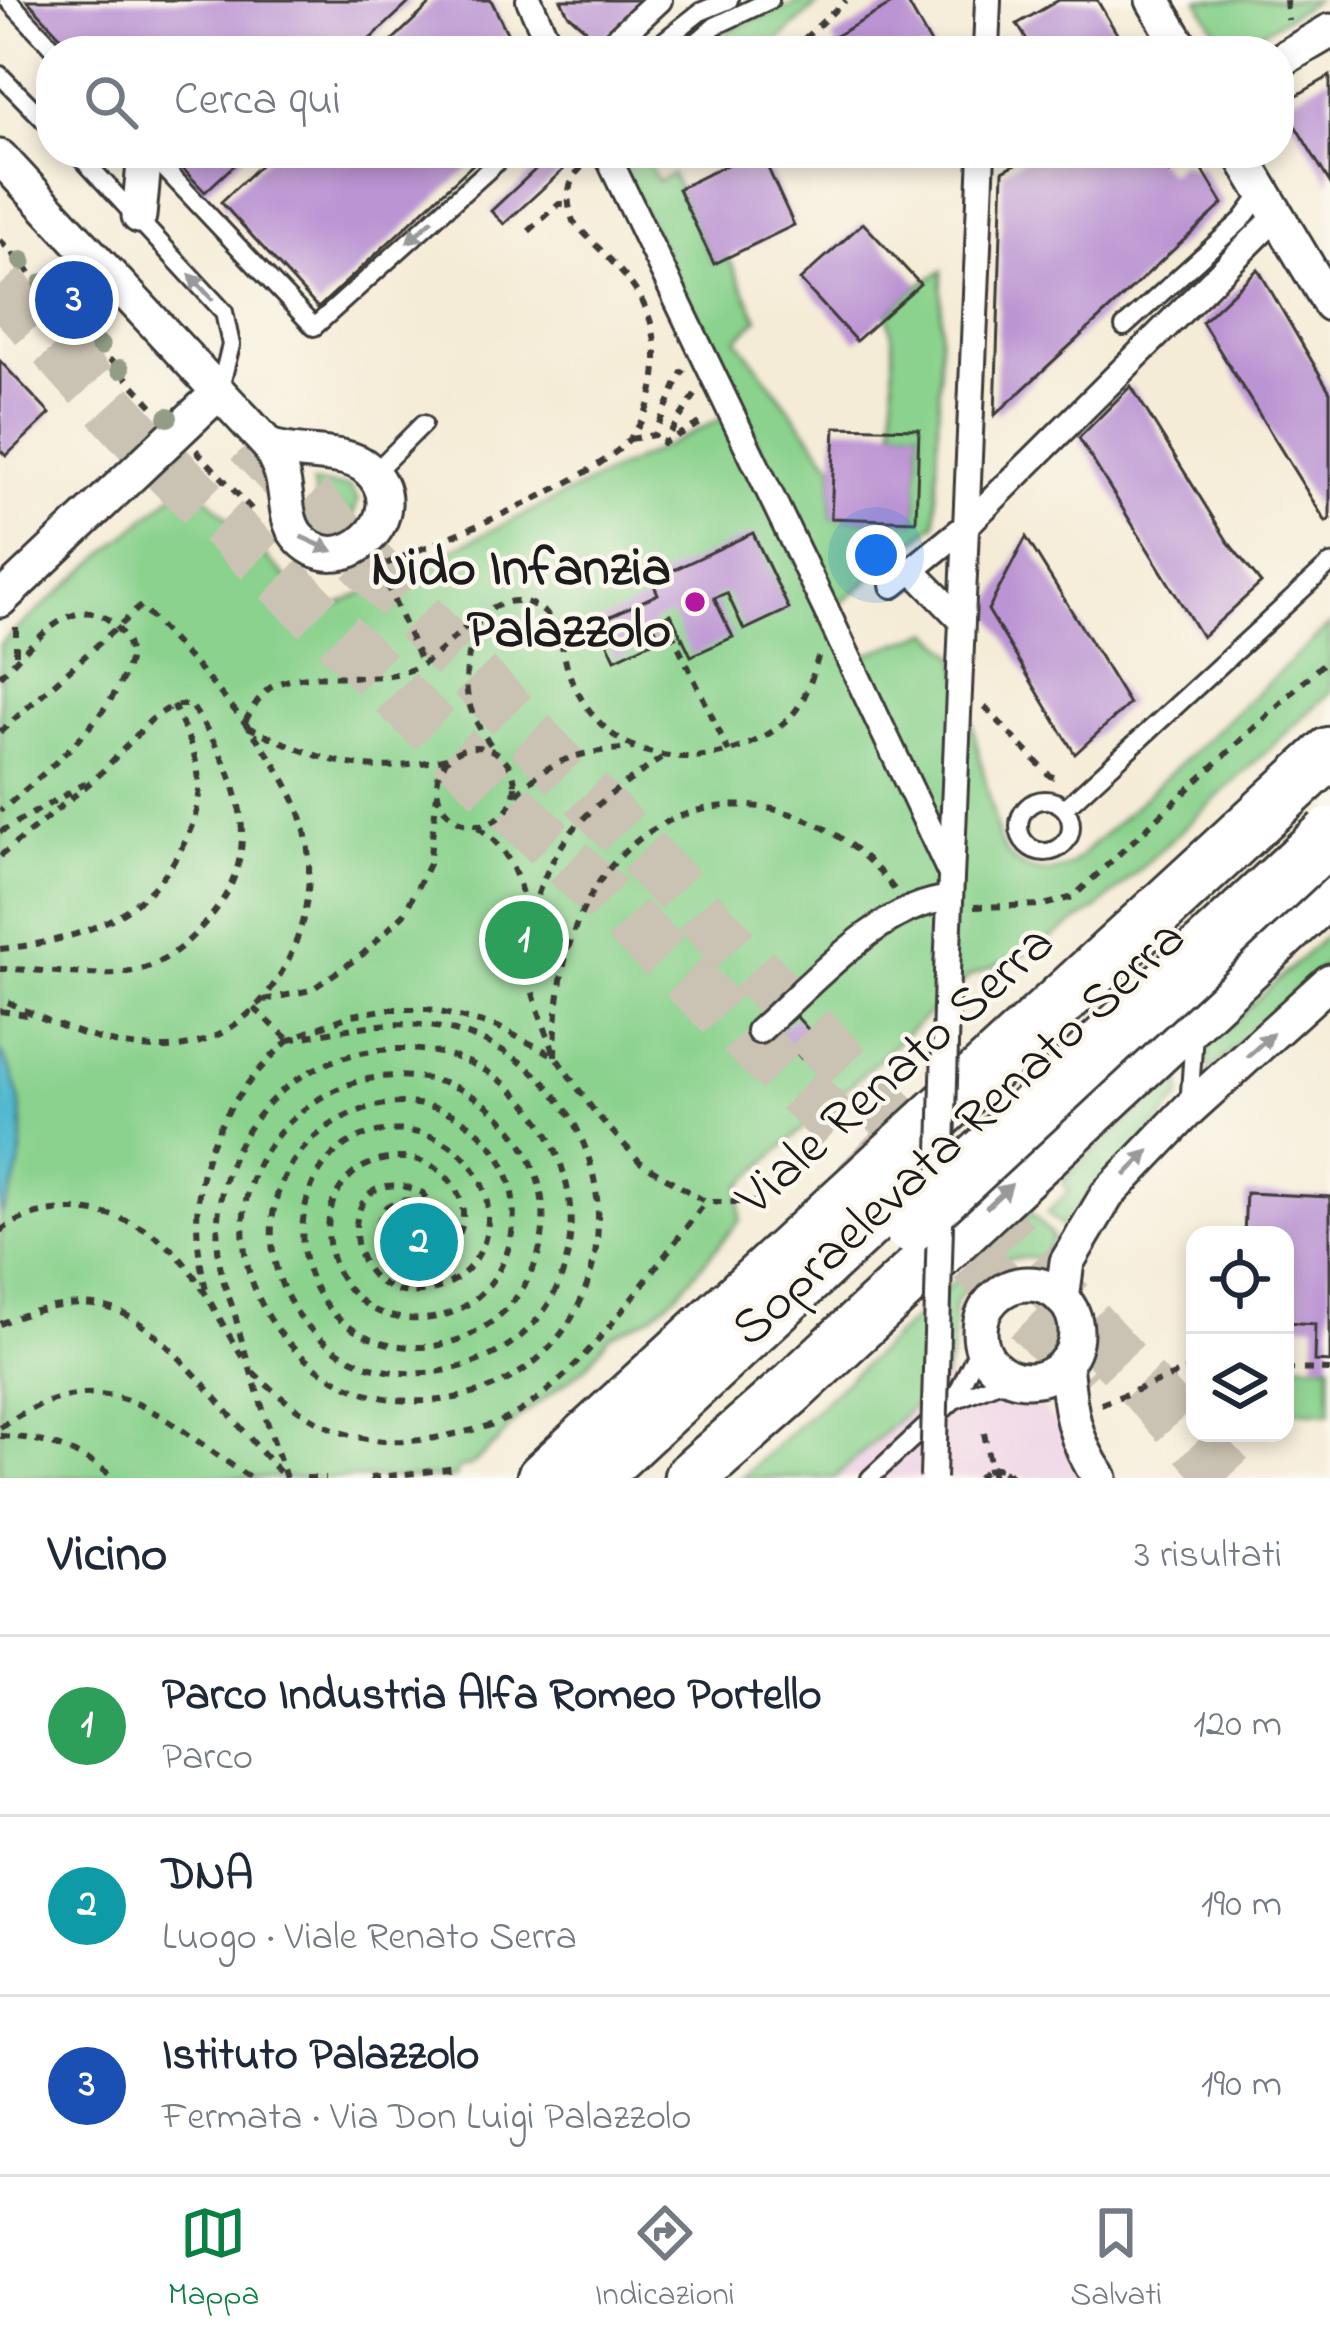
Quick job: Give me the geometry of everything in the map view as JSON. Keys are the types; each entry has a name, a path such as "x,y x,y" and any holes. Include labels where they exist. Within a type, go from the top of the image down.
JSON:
{"highway":[{"name":"Sopraelevata Renato Serra","path":"635,1478 1330,792"},
{"name":"Sopraelevata Renato Serra","path":"590,1478 1330,836"}],"main road":[{"name":"Viale Renato Serra","path":"543,1478 1330,753"},
{"path":"689,1478 790,1390 1330,888"},
{"path":"579,1478 708,1325 911,1202"},
{"path":"661,1478 790,1390 911,1202"}],"street":[{"path":"529,0 545,36"},
{"path":"620,36 659,0"},
{"path":"987,36 988,0"},
{"path":"1153,0 1174,36"},
{"path":"1294,52 1330,31"},
{"path":"2,162 269,446 298,535 325,552 341,553 370,539 380,525 384,506 374,474 352,459 291,454 269,446"},
{"path":"139,216 152,168"},
{"path":"613,168 950,872"},
{"path":"933,1478 950,872 987,168"},
{"path":"1248,168 1330,304"},
{"path":"961,620 902,577 966,526 1269,205"},
{"path":"8,605 218,393"},
{"path":"759,1031 886,918 949,899"},
{"path":"1019,1378 1047,1376 1065,1362 1073,1346 1076,1329 1062,1299 1067,1262 1107,1195 1190,1108 1330,981"},
{"path":"1062,1299 1034,1285 1001,1292 984,1313 981,1342 991,1363 1081,1414"},
{"path":"1065,1362 1081,1414 1083,1453 1100,1478"}],"lane":[{"path":"8,0 42,36"},
{"path":"670,36 700,12 729,0"},
{"path":"703,36 770,0"},
{"path":"0,75 36,112"},
{"path":"91,168 224,312 231,345 218,393"},
{"path":"162,168 314,327 490,168"},
{"path":"1124,327 1241,220 1269,205"},
{"path":"374,474 423,424"},
{"path":"1064,808 1330,564"},
{"path":"1190,1108 1195,1015"},
{"path":"870,1478 954,1400 981,1342"},
{"path":"954,1400 1019,1378"}],"path":[{"path":"807,36 846,0"},
{"path":"1286,0 1288,21"},
{"path":"580,168 570,184 568,204 573,220 642,301 654,337 656,366 650,400 630,440"},
{"path":"529,231 559,204 568,204"},
{"path":"0,240 169,423"},
{"path":"450,536 586,472 630,440 654,435 682,372 701,385 662,443 728,409"},
{"path":"379,567 422,664"},
{"path":"243,725 257,700 274,684 400,673 422,664 481,614 503,603 523,603 544,612 559,634 569,674 604,728 637,748 702,756 729,752 768,733 794,713 822,644"},
{"path":"8,605 16,661"},
{"path":"0,732 141,606 266,752 296,802 309,845 310,890 300,936 261,1000 234,1024 194,1044 159,1048 101,1040 0,998"},
{"path":"0,676 67,614 87,610 104,614 127,641 130,659 120,684 78,738 0,811"},
{"path":"481,614 469,647 466,691 474,725 513,771 514,796"},
{"path":"671,631 729,752"},
{"path":"949,899 974,908 1006,909 1073,897 1330,657"},
{"path":"959,671 1050,776 1070,775"},
{"path":"0,949 98,928 140,904 173,865 194,825 199,784 192,746 173,705"},
{"path":"0,856 96,778 123,747 173,705 191,705 221,750 234,784 242,850 236,878 222,905 179,952 126,974 0,968"},
{"path":"243,725 328,761 376,770 448,758 470,746 496,751"},
{"path":"475,825 500,818 537,773 566,757 637,748"},
{"path":"665,755 588,814 547,870 527,956 535,1000 555,1056 594,1111 640,1162 706,1202 760,1202"},
{"path":"261,1000 310,990 363,954 404,914 429,864 440,769 448,758"},
{"path":"0,832 96,778"},
{"path":"437,794 451,816 475,825 504,850 513,864 530,930"},
{"path":"555,1056 563,960 583,910 604,875 635,841 676,818 717,807 765,806 809,819 848,840 878,868 907,908"},
{"path":"254,1008 289,1040"},
{"path":"206,1293 196,1249 195,1198 208,1148 238,1098 289,1040 352,1016 389,1009 429,1009 498,1027 555,1056"},
{"path":"0,1011 37,1016"},
{"path":"286,1478 220,1263 217,1230 225,1177 239,1144 262,1111 294,1082 333,1060 375,1050 418,1049 462,1060 503,1082 536,1113 556,1148 568,1183 572,1220 567,1254 554,1289 529,1325 508,1343 463,1367 440,1372 398,1373 355,1361 333,1349 302,1321 283,1288 273,1252 273,1215 282,1181 315,1135 362,1108 394,1103 430,1106 458,1117 482,1135 500,1158 513,1187 513,1235 494,1280 456,1311 410,1319 378,1312 342,1281 327,1238 336,1196 367,1166 394,1158 422,1161 450,1182 460,1200 462,1226 448,1252 431,1263 397,1260 381,1241 377,1225 386,1207 400,1201 423,1204 434,1212 423,1193 407,1186 384,1186 364,1201 356,1217 354,1243 370,1272 393,1288 427,1291 458,1279 481,1250 488,1214 477,1174 448,1144 410,1131 366,1136 328,1162 311,1186 302,1214 305,1264 312,1284 332,1312 361,1333 384,1342 422,1347 446,1343 481,1329 500,1314 523,1288 538,1255 544,1223 542,1192 517,1133 482,1100 451,1084 383,1076 322,1097 285,1126 265,1155 251,1187 245,1222 250,1273 262,1307 293,1352 321,1374 367,1394 400,1401 450,1399 501,1381 544,1349 567,1323 589,1279 598,1234 595,1174 578,1127 549,1087 509,1053 465,1034 418,1024 374,1024 289,1040"},
{"path":"0,1231 12,1222 48,1211 89,1210 131,1222 176,1254 206,1293 249,1367 287,1405 324,1428 369,1440 417,1441 506,1419 542,1396 579,1362 706,1202"},
{"path":"0,1324 70,1304 112,1308 187,1366 248,1442 286,1478"},
{"path":"1294,1369 1330,1370"},
{"path":"1081,1414 1186,1370"},
{"path":"0,1426 56,1399 94,1392 128,1398 184,1430 251,1478"},
{"path":"984,1433 993,1478"},
{"path":"0,1436 60,1446 114,1478"},
{"path":"991,1467 1006,1470 1013,1478"},
{"path":"370,1478 458,1468"},
{"path":"978,1478 992,1468 1013,1478"},
{"path":"306,1478 325,1478"}],"shaded area":[{"path":"944,1378 1039,1407 1117,1478 834,1478"}],"green space":[{"path":"806,0 822,0 783,36 722,36"},
{"path":"1198,0 1316,0 1255,36 1219,36"},
{"path":"622,168 651,168 658,181 672,174 713,263 728,257 758,319 737,339 833,466 831,518 916,521 919,429 894,428 893,339 887,314 942,271 936,523 838,606"},
{"path":"723,418 861,656 931,632 956,656 1000,843 1022,866 1050,872 1071,865 1330,625 1330,692 1098,908 1025,954 970,976 740,1186 740,1220 678,1293 651,1316 609,1337 587,1366 516,1420 470,1466 458,1468 455,1478 0,1478 0,644 190,480 321,613"},
{"path":"312,483 350,487 358,500 352,519 329,520"},
{"path":"1330,932 1330,960 1208,1072 1208,1045"},
{"path":"1181,1073 1181,1096 1068,1233 1047,1213 1069,1191 1062,1181"},
{"path":"1030,1212 1053,1237 1043,1258 1010,1258 972,1280 955,1304 952,1354 944,1378 834,1478 741,1478"},
{"path":"1294,1362 1330,1364 1330,1413 1294,1411"}],"water":[{"path":"0,1050 17,1089 22,1132 16,1176 0,1216"}],"building":[{"path":"27,0 412,0 373,36 60,36"},
{"path":"435,0 491,0 509,36 397,36"},
{"path":"561,0 650,0 607,36 593,36 568,14"},
{"path":"906,0 926,36 836,36"},
{"path":"1059,0 1097,0 1118,36 1025,36 1017,24"},
{"path":"1330,76 1330,183 1294,124 1294,97"},
{"path":"182,168 231,168 205,192"},
{"path":"257,168 469,168 318,308 221,202"},
{"path":"537,168 563,170 504,224 491,211"},
{"path":"721,168 768,168 794,225 714,264 678,189"},
{"path":"1164,168 1169,173 1174,168 1201,168 1223,204 995,415 1003,171"},
{"path":"863,223 920,284 856,341 800,280"},
{"path":"1258,269 1330,392 1330,519 1326,522 1202,322"},
{"path":"0,361 50,414 6,456 0,450"},
{"path":"1131,386 1228,542 1261,583 1202,637 1079,438"},
{"path":"835,427 919,429 916,521 831,518"},
{"path":"753,533 789,609 744,630 727,593 714,598 733,637 691,656 671,614 652,622 660,638 615,659 598,622 658,594 652,580"},
{"path":"1026,537 1129,704 1075,754 988,610"},
{"path":"796,1016 815,1037 801,1058 777,1032"},
{"path":"1246,1193 1330,1197 1330,1362 1314,1361 1315,1324 1294,1323 1294,1226 1244,1226"}],"tunnel":[{"path":"0,286 158,459 1003,1289 1090,1381"},
{"path":"251,441 1015,1245 1228,1478"}],"place":[{"name":"Istituto Palazzolo","path":"74,300"},
{"name":"Nido Infanzia Palazzolo","path":"695,602"},
{"name":"Parco Industria Alfa Romeo Portello","path":"524,940"},
{"name":"DNA","path":"419,1242"}]}
